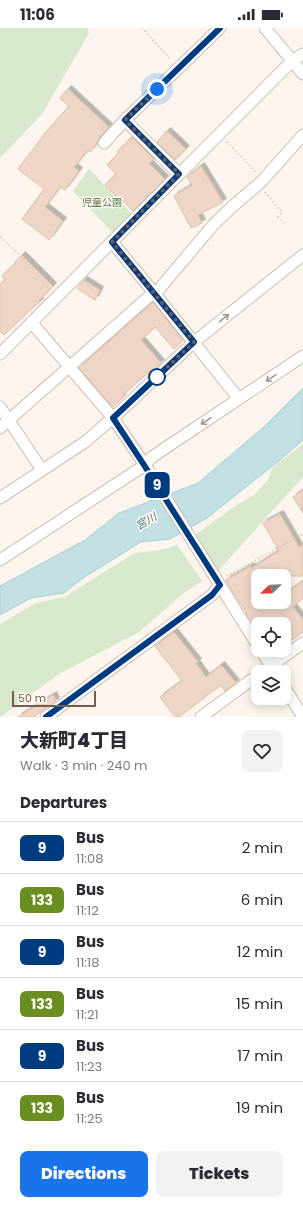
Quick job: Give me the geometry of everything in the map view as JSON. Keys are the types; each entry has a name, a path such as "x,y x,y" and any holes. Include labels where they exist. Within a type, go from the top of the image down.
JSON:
{"street":[{"path":"265,28 303,74"},
{"path":"104,144 125,120 218,29"},
{"path":"0,354 219,134 292,62 303,54"},
{"path":"125,120 179,174"},
{"path":"0,428 154,293 224,214 260,182 303,135"},
{"path":"112,242 239,399"},
{"path":"0,498 85,442 113,418 194,342 303,255"},
{"path":"31,322 113,418 251,635"},
{"path":"0,560 146,468 152,457 303,356"},
{"path":"0,407 42,470"},
{"path":"46,717 212,595 218,581"},
{"path":"275,665 303,643"},
{"path":"201,717 251,680"},
{"path":"291,698 303,717"}],"path":[{"path":"142,28 178,68"},
{"path":"219,134 260,177 260,182 282,213 278,216 284,223"},
{"path":"0,237 61,292"},
{"path":"218,581 303,534"}],"green space":[{"path":"0,28 87,28 89,33 42,114 0,158"},
{"name":"児童公園","path":"89,169 131,213 113,233 73,191"},
{"path":"303,444 303,477 218,571 195,535 255,494 268,480 272,468"},
{"path":"177,545 202,581 185,592 139,632 59,674 0,717 0,624 36,603 64,597 135,553 161,550"}],"water":[{"name":"宮川","path":"303,388 303,440 207,518 170,539 141,542 83,578 64,593 31,598 0,615 0,586 85,540 119,513 198,483 266,425"}],"building":[{"path":"68,89 109,127 99,138 90,152 88,150 74,167 79,171 65,190 60,187 45,207 63,221 49,240 22,219 44,189 18,169 46,132 69,106 60,98"},
{"path":"167,131 186,149 175,160 157,142"},
{"path":"132,137 154,159 149,163 165,179 133,211 105,185 116,174 107,165"},
{"path":"201,166 223,202 198,215 202,223 191,228 174,196 192,185 187,177"},
{"path":"22,255 53,286 39,301 40,302 4,335 0,331 0,284 5,280 2,276"},
{"path":"84,280 100,290 95,300 77,288"},
{"path":"153,302 183,340 174,349 155,327 141,340 161,363 122,396 123,397 113,407 79,368"},
{"path":"303,490 303,513 293,497"},
{"path":"280,514 299,547 303,545 303,576 291,576 291,569 251,569 251,609 291,609 291,590 303,581 303,598 293,607 303,620 303,632 291,641 291,617 251,617 251,620 226,580 251,566 252,568 279,551 263,523"},
{"path":"174,632 198,662 196,663 206,677 221,665 236,683 225,691 221,685 179,717 175,717 160,697 182,681 155,646"},
{"path":"53,695 56,701 34,717 18,717"}],"bus line":[{"name":"9","path":"46,717 212,595 220,585 113,418 194,342 112,242 179,174 125,120 220,28"}],"route":[{"path":"157,89 125,120 179,174 112,242 194,342 157,377"}]}
